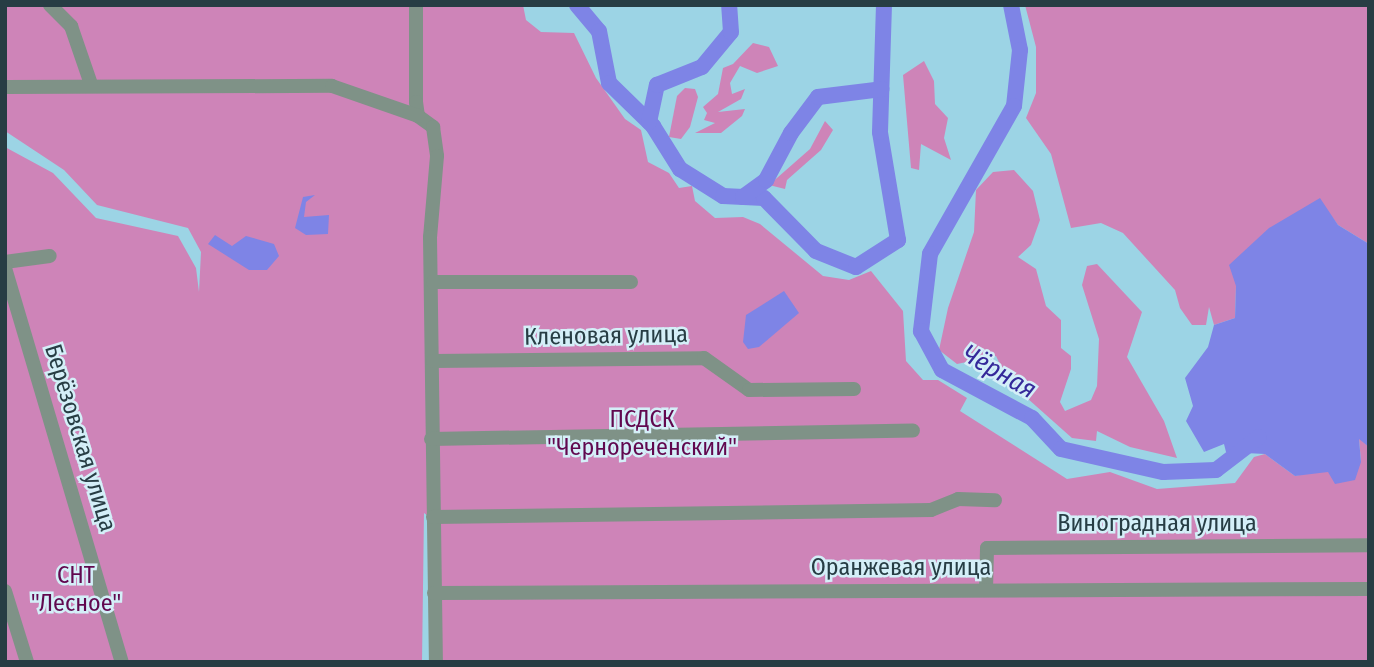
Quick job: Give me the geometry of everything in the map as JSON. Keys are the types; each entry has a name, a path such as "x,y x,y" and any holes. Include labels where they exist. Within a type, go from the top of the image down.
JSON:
{"street":[{"path":"50,5 71,26 91,84"},
{"path":"416,5 418,116"},
{"path":"5,87 91,84 332,86 418,116 433,127 437,156 430,237 433,282 431,439 436,662"},
{"name":"Берёзовская улица","path":"5,247 122,662"},
{"path":"8,263 50,256"},
{"path":"433,282 631,282"},
{"name":"Кленовая улица","path":"433,361 704,358 749,390 855,389"},
{"path":"431,439 913,431"},
{"path":"433,517 931,510 958,499 995,500"},
{"name":"Виноградная улица","path":"986,590 987,548 1369,545"},
{"name":"Оранжевая улица","path":"434,593 1369,589"},
{"path":"5,591 27,662"}],"green space":[{"name":"ПСДСК \"Чернореченский\"","path":"5,5 523,5 526,20 541,32 574,33 596,78 625,119 641,130 648,162 669,173 679,188 692,186 695,201 715,218 743,217 760,224 823,276 849,280 871,271 903,311 906,361 923,380 938,380 967,398 960,411 1067,479 1110,472 1157,489 1235,483 1254,457 1265,454 1295,476 1361,462 1359,438 1369,447 1369,662 431,662 431,518 424,513 422,662 5,662 5,147 53,173 96,218 178,236 196,268 199,292 201,252 188,228 97,205 64,170 5,131"},
{"path":"1025,5 1369,5 1369,244 1338,225 1319,199 1236,286 1235,318 1214,325 1209,307 1206,325 1192,325 1180,308 1175,290 1123,233 1101,223 1071,228 1051,154 1026,118 1036,93 1036,47"},
{"path":"753,43 769,47 778,66 757,73 740,66 730,83 732,94 745,89 741,99 718,112 745,109 742,116 721,133 695,133 715,123 704,120 707,113 703,107 718,94 723,68 733,64"},
{"path":"924,61 934,81 935,104 948,118 944,138 951,160 921,144 919,170 911,168 903,75"},
{"path":"685,88 695,89 698,97 690,127 681,139 669,137 677,96"},
{"path":"825,121 833,130 821,150 787,180 785,189 769,185 810,149"},
{"path":"1014,170 1033,191 1040,220 1031,245 1018,257 1036,269 1046,306 1061,320 1061,348 1071,356 1071,369 1060,402 1065,411 1091,400 1097,386 1099,339 1082,285 1087,266 1097,264 1142,312 1127,357 1164,421 1177,458 1130,447 1097,431 1096,441 1072,438 1008,381 996,356 957,364 939,350 948,308 974,232 976,190 993,172"}],"water":[{"path":"315,195 306,202 304,217 329,215 328,234 306,235 295,228 303,197"},
{"path":"1320,198 1338,225 1369,244 1369,447 1359,439 1361,462 1355,480 1335,484 1328,472 1295,476 1265,454 1226,452 1224,444 1204,452 1186,421 1193,406 1185,378 1208,347 1214,325 1235,318 1236,286 1229,265 1269,228"},
{"path":"215,235 232,246 246,236 274,244 279,256 267,270 249,270 208,244"},
{"path":"784,291 799,313 759,347 748,349 743,342 746,315"}],"waterway":[{"name":"Чёрная","path":"577,5 599,31 609,83 653,126 680,169 723,196 764,198 816,251 856,267 898,240 880,132 884,5"},
{"path":"649,122 657,85 702,67 731,32 729,5"},
{"name":"Чёрная","path":"1011,5 1020,50 1014,106 930,254 921,331 942,370 1032,418 1061,449 1163,472 1216,470 1259,437"},
{"path":"743,197 766,180 791,133 818,97 882,89"}],"park label":[{"name":"СНТ \"Лесное\"","path":"76,590"}]}
